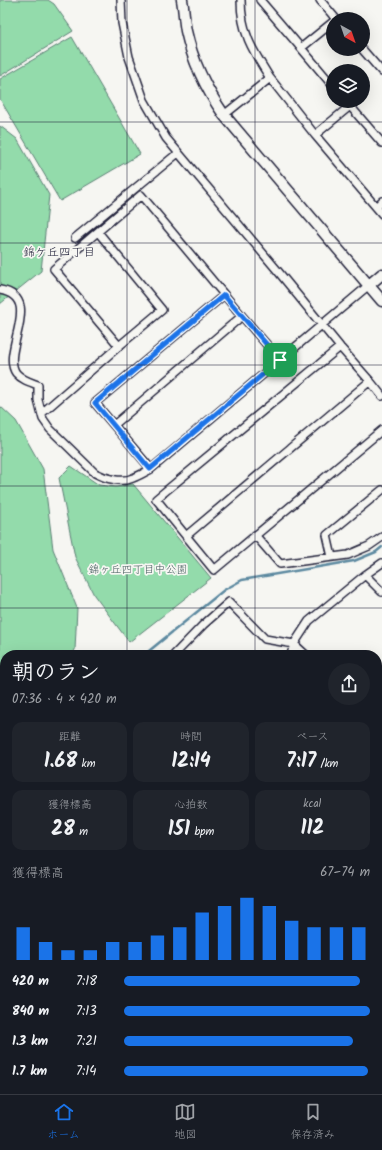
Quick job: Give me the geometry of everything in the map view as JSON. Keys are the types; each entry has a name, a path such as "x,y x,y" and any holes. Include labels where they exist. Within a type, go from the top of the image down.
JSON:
{"street":[{"path":"121,0 122,23 129,57 144,100 166,138 382,396"},
{"path":"182,0 186,30 195,62 205,84 224,115 382,301"},
{"path":"241,0 246,34 256,56 270,78 315,135 382,214"},
{"path":"260,0 326,78"},
{"path":"320,0 330,12"},
{"path":"301,48 326,28"},
{"path":"368,56 382,72"},
{"path":"224,115 270,78"},
{"path":"315,135 344,108"},
{"path":"351,108 382,143"},
{"path":"75,238 178,153"},
{"path":"119,346 54,269 141,195 280,360"},
{"path":"376,207 382,201"},
{"path":"42,413 162,310 98,232"},
{"path":"0,290 8,291 16,298 20,305 20,322 15,342 13,363 15,372 22,379 38,385 38,400 43,419 50,429 95,474 102,477 125,481 135,478 150,469 382,274"},
{"path":"150,469 95,403 224,295"},
{"path":"114,425 242,316"},
{"path":"340,347 156,499 214,570 382,430"},
{"path":"186,536 370,381"},
{"path":"332,557 327,535 382,490"},
{"path":"255,535 280,564 348,555 369,546 382,537"},
{"path":"292,650 294,644 309,620 382,563"},
{"path":"365,575 382,592"},
{"path":"179,650 203,625 229,602 265,639 294,644 301,650"}],"green space":[{"path":"0,0 48,0 54,4 73,31 0,76"},
{"path":"72,37 140,154 60,201 0,99 0,79"},
{"path":"0,126 17,139 49,195 41,271 0,304"},
{"path":"0,406 16,421 43,469 53,549 77,608 75,650 0,650"},
{"name":"錦ヶ丘四丁目中公園","path":"71,466 99,485 116,487 133,484 211,578 129,642 94,595 75,557 59,478"}],"waterway":[{"path":"150,650 224,590 242,580 354,561 376,552 382,547"}],"district":[{"name":"錦ケ丘四丁目","path":"59,252"}],"route":[{"path":"224,295 280,360 150,469 95,403 224,295"}]}
